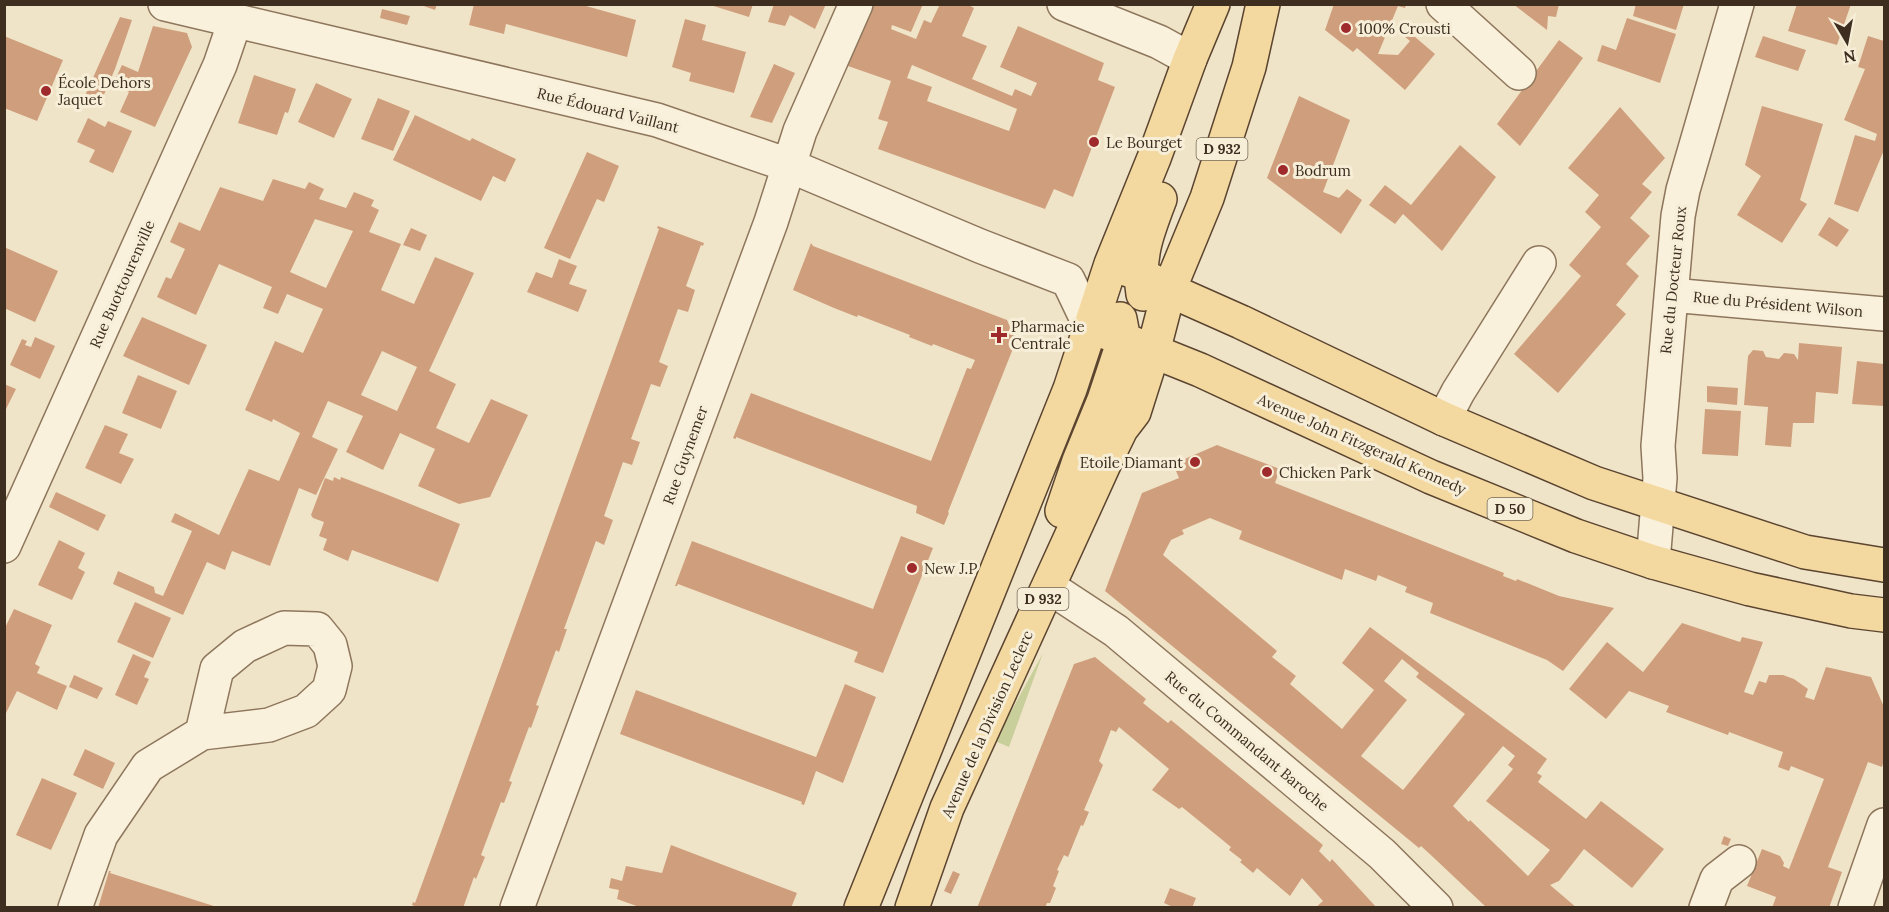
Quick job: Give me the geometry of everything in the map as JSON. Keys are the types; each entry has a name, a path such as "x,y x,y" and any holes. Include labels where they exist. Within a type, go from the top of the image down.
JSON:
{"main road":[{"path":"861,908 1070,388 1090,326 1145,240 1184,128 1190,58 1213,4"},
{"name":"Avenue de la Division Leclerc","path":"912,908 947,808 1121,429 1134,412 1138,346 1169,290 1207,198 1249,67 1263,4"},
{"path":"1125,269 1444,419 1594,483 1805,552 1884,565"},
{"path":"1125,269 1138,346"},
{"name":"Avenue John Fitzgerald Kennedy","path":"1090,326 1200,370 1431,477 1576,536 1653,562 1750,589 1851,611 1884,615"}],"street":[{"name":"Rue Édouard Vaillant","path":"165,4 657,120 788,165 980,246 1068,280"},
{"name":"Rue Guynemer","path":"517,908 771,222 800,131 856,4"},
{"path":"1064,4 1159,42 1190,58"},
{"path":"1443,4 1519,73"},
{"name":"Rue du Docteur Roux","path":"1653,562 1660,478 1658,446 1678,216 1683,190 1737,4"},
{"name":"Rue Buottourenville","path":"4,546 215,76 235,21"},
{"path":"1444,419 1458,392 1539,263"},
{"path":"1090,326 1068,280 1125,269"},
{"name":"Rue du Président Wilson","path":"1671,295 1884,314"},
{"name":"Rue du Commandant Baroche","path":"1049,587 1116,631 1382,854 1436,908"},
{"path":"75,908 101,835 148,766 201,733"},
{"path":"1867,901 1884,825"},
{"path":"1706,908 1717,879 1739,862"}],"green space":[{"path":"1043,653 1009,747 995,741"}],"building":[{"path":"418,4 437,4 435,10"},
{"path":"474,4 579,4 636,20 627,57 506,24 504,34 469,25"},
{"path":"707,4 753,4 749,17"},
{"path":"774,4 826,4 815,29 790,15 785,26 768,22"},
{"path":"874,4 923,4 911,32 892,25 891,29 916,39 924,20 931,23 940,4 967,4 974,8 962,36 987,46 972,79 1012,96 1015,89 1031,96 1037,83 1000,67 1018,26 1104,63 1098,80 1115,87 1073,197 1054,189 1045,209 878,149 888,122 878,119 891,81 848,66","holes":["912,65 1017,109 1009,131 927,101 932,87 907,78"]},
{"path":"1334,4 1406,4 1405,8 1398,6 1378,54 1398,55 1410,41 1404,36 1408,31 1435,54 1405,90 1357,48 1353,52 1325,30"},
{"path":"1513,4 1559,4 1556,17 1548,16 1547,30"},
{"path":"1636,4 1684,4 1676,30 1633,16"},
{"path":"1797,4 1851,4 1837,45 1788,31"},
{"path":"382,9 410,16 407,25 380,18"},
{"path":"120,17 132,20 100,104 84,98"},
{"path":"1627,18 1676,34 1660,83 1597,61 1602,45 1616,50"},
{"path":"685,19 706,25 702,40 746,52 734,93 689,81 691,73 672,67"},
{"path":"153,26 187,33 192,47 155,127 120,112 129,92 113,84 122,65 138,72"},
{"path":"4,36 63,60 37,121 4,108"},
{"path":"1763,36 1806,50 1798,71 1755,57"},
{"path":"1868,36 1884,41 1884,150 1858,212 1834,204 1855,135 1875,141 1877,134 1844,120 1865,69 1858,67"},
{"path":"1559,40 1583,58 1520,146 1497,124"},
{"path":"774,64 795,73 772,123 750,117"},
{"path":"254,75 296,89 277,135 238,123"},
{"path":"316,83 352,99 334,138 298,122"},
{"path":"1299,96 1350,120 1323,192 1339,198 1347,189 1362,200 1341,234 1267,178"},
{"path":"378,98 410,111 393,151 361,139"},
{"path":"1762,106 1823,124 1800,200 1807,204 1782,243 1737,215 1761,176 1745,165"},
{"path":"1620,107 1665,158 1642,184 1652,192 1630,218 1650,236 1626,264 1639,276 1616,305 1626,314 1558,393 1514,354 1581,276 1569,265 1601,227 1585,212 1599,195 1568,168"},
{"path":"415,115 470,141 472,138 516,159 505,182 493,176 481,201 393,160"},
{"path":"88,118 105,127 108,121 132,131 113,173 89,162 95,150 77,142"},
{"path":"1460,145 1496,177 1442,251 1403,214 1395,224 1369,205 1385,185 1411,205"},
{"path":"587,152 619,166 604,202 597,199 570,259 544,248"},
{"path":"273,179 305,189 309,182 324,189 319,199 346,208 354,192 374,200 371,206 379,210 369,232 401,244 381,290 414,304 435,257 474,273 429,371 456,384 436,428 469,443 491,399 528,415 490,497 459,504 418,486 435,449 400,433 383,470 346,452 363,416 328,401 312,437 338,449 316,495 299,488 270,566 232,551 225,570 207,562 183,615 113,584 118,571 154,587 155,593 163,596 192,531 171,522 175,513 219,535 249,469 279,481 300,433 273,419 272,422 245,410 275,341 303,353 323,309 287,294 278,314 263,308 272,287 219,264 196,315 157,297 166,277 171,279 185,249 170,242 179,222 200,231 220,187 263,201","holes":["315,219 353,231 326,288 290,272","382,351 417,367 397,411 361,395"]},
{"path":"1829,217 1849,230 1837,247 1818,235"},
{"path":"658,226 704,243 703,246 701,245 686,286 695,290 688,312 678,309 659,362 668,366 660,387 651,384 631,439 640,442 632,465 623,462 604,516 613,520 604,545 596,541 564,629 567,629 559,652 556,650 536,705 539,706 509,781 512,782 504,803 501,802 481,855 485,857 476,879 474,877 463,908 420,908 412,905 413,902 415,903 441,832 659,229"},
{"path":"411,228 427,235 420,251 403,245"},
{"path":"811,243 813,246 1007,320 1016,341 944,525 916,513 917,506 736,437 736,439 733,438 751,393 931,461 967,368 971,369 975,360 933,344 932,346 909,337 910,335 858,315 857,317 793,290"},
{"path":"4,247 58,271 35,322 4,308"},
{"path":"559,259 577,266 569,284 587,290 578,312 527,292 536,272 552,278"},
{"path":"142,317 207,345 189,385 123,356"},
{"path":"35,337 55,346 40,379 10,365 22,339 27,341 25,345 31,347"},
{"path":"1799,343 1842,347 1838,394 1816,392 1814,423 1793,423 1791,447 1765,445 1768,407 1744,405 1748,356 1753,350 1763,351 1766,357 1779,359 1784,353 1794,354 1798,360"},
{"path":"1857,361 1884,364 1884,406 1852,404"},
{"path":"138,375 177,391 161,429 122,413"},
{"path":"4,384 16,389 4,413"},
{"path":"1707,386 1738,388 1737,405 1707,402"},
{"path":"1705,409 1741,411 1738,456 1702,454"},
{"path":"105,425 128,434 119,453 134,459 121,484 85,468"},
{"path":"1217,445 1280,469 1275,483 1504,573 1503,576 1516,581 1517,579 1559,596 1614,608 1563,671 1547,660 1430,613 1433,603 1405,592 1407,587 1378,575 1376,581 1345,569 1342,580 1239,539 1242,531 1210,518 1182,530 1184,534 1171,540 1163,555 1277,651 1272,657 1296,676 1290,684 1342,729 1374,690 1342,663 1370,627 1547,759 1537,773 1542,776 1538,782 1586,819 1601,801 1664,849 1632,888 1584,849 1559,881 1550,885 1577,908 1487,908 1421,846 1419,848 1105,591 1142,493 1179,478 1173,464","holes":["1402,659 1419,673 1416,677 1465,714 1403,790 1361,756 1407,700 1384,681","1503,746 1515,756 1508,765 1513,769 1486,801 1550,850 1528,876 1453,806"]},
{"path":"334,477 340,480 341,477 460,524 438,582 352,550 348,561 323,550 327,539 319,536 324,522 311,515 325,478 333,481"},
{"path":"56,492 106,515 98,531 49,507"},
{"path":"901,536 933,548 883,673 854,662 858,652 678,584 675,586 692,541 873,609"},
{"path":"59,540 85,553 78,568 85,572 72,600 38,585"},
{"path":"135,602 171,618 153,658 117,642"},
{"path":"14,609 52,625 35,664 40,667 37,673 67,686 57,710 17,691 6,713 4,712 4,630"},
{"path":"1682,623 1740,642 1742,637 1763,642 1744,692 1753,695 1759,681 1766,683 1769,675 1783,675 1794,679 1808,689 1805,697 1814,700 1826,667 1871,677 1884,707 1884,760 1882,767 1868,762 1828,867 1842,872 1829,908 1772,908 1776,897 1747,886 1762,849 1780,856 1784,863 1783,866 1789,869 1824,779 1791,766 1789,771 1778,767 1783,752 1666,712 1669,706 1629,691 1606,719 1569,689 1607,642 1643,672"},
{"path":"133,654 151,662 144,677 149,679 137,705 115,695"},
{"path":"1095,657 1146,699 1143,703 1168,723 1171,720 1323,845 1319,851 1330,862 1332,859 1377,908 1315,908 1323,901 1302,878 1290,896 1257,868 1253,873 1229,850 1231,847 1182,807 1179,809 1152,790 1169,769 1119,727 1116,732 1111,730 1099,761 1103,765 1084,810 1089,812 1068,857 1064,855 1057,870 1059,871 1053,886 1056,888 1050,903 1047,903 1045,908 977,908 1074,664"},
{"path":"74,675 103,688 97,699 69,687"},
{"path":"845,684 876,697 843,783 816,771 804,805 801,804 802,802 620,734 636,690 816,757"},
{"path":"85,749 115,763 103,789 73,775"},
{"path":"42,778 77,793 51,850 16,835"},
{"path":"1724,836 1731,839 1728,846 1721,844"},
{"path":"671,845 797,893 791,908 642,908 617,899 619,890 609,888 611,878 622,881 626,866 662,873"},
{"path":"109,871 110,873 220,908 98,908"},
{"path":"953,871 960,874 951,894 944,891"},
{"path":"1170,888 1196,898 1192,908 1175,908 1164,903"}],"place":[{"name":"100% Crousti","path":"1346,28"},
{"name":"École Dehors Jaquet","path":"46,91"},
{"name":"Le Bourget","path":"1094,142"},
{"name":"Bodrum","path":"1283,170"},
{"name":"Pharmacie Centrale","path":"999,335"},
{"name":"Etoile Diamant","path":"1195,462"},
{"name":"Chicken Park","path":"1267,472"},
{"name":"New J.P","path":"912,568"}]}
